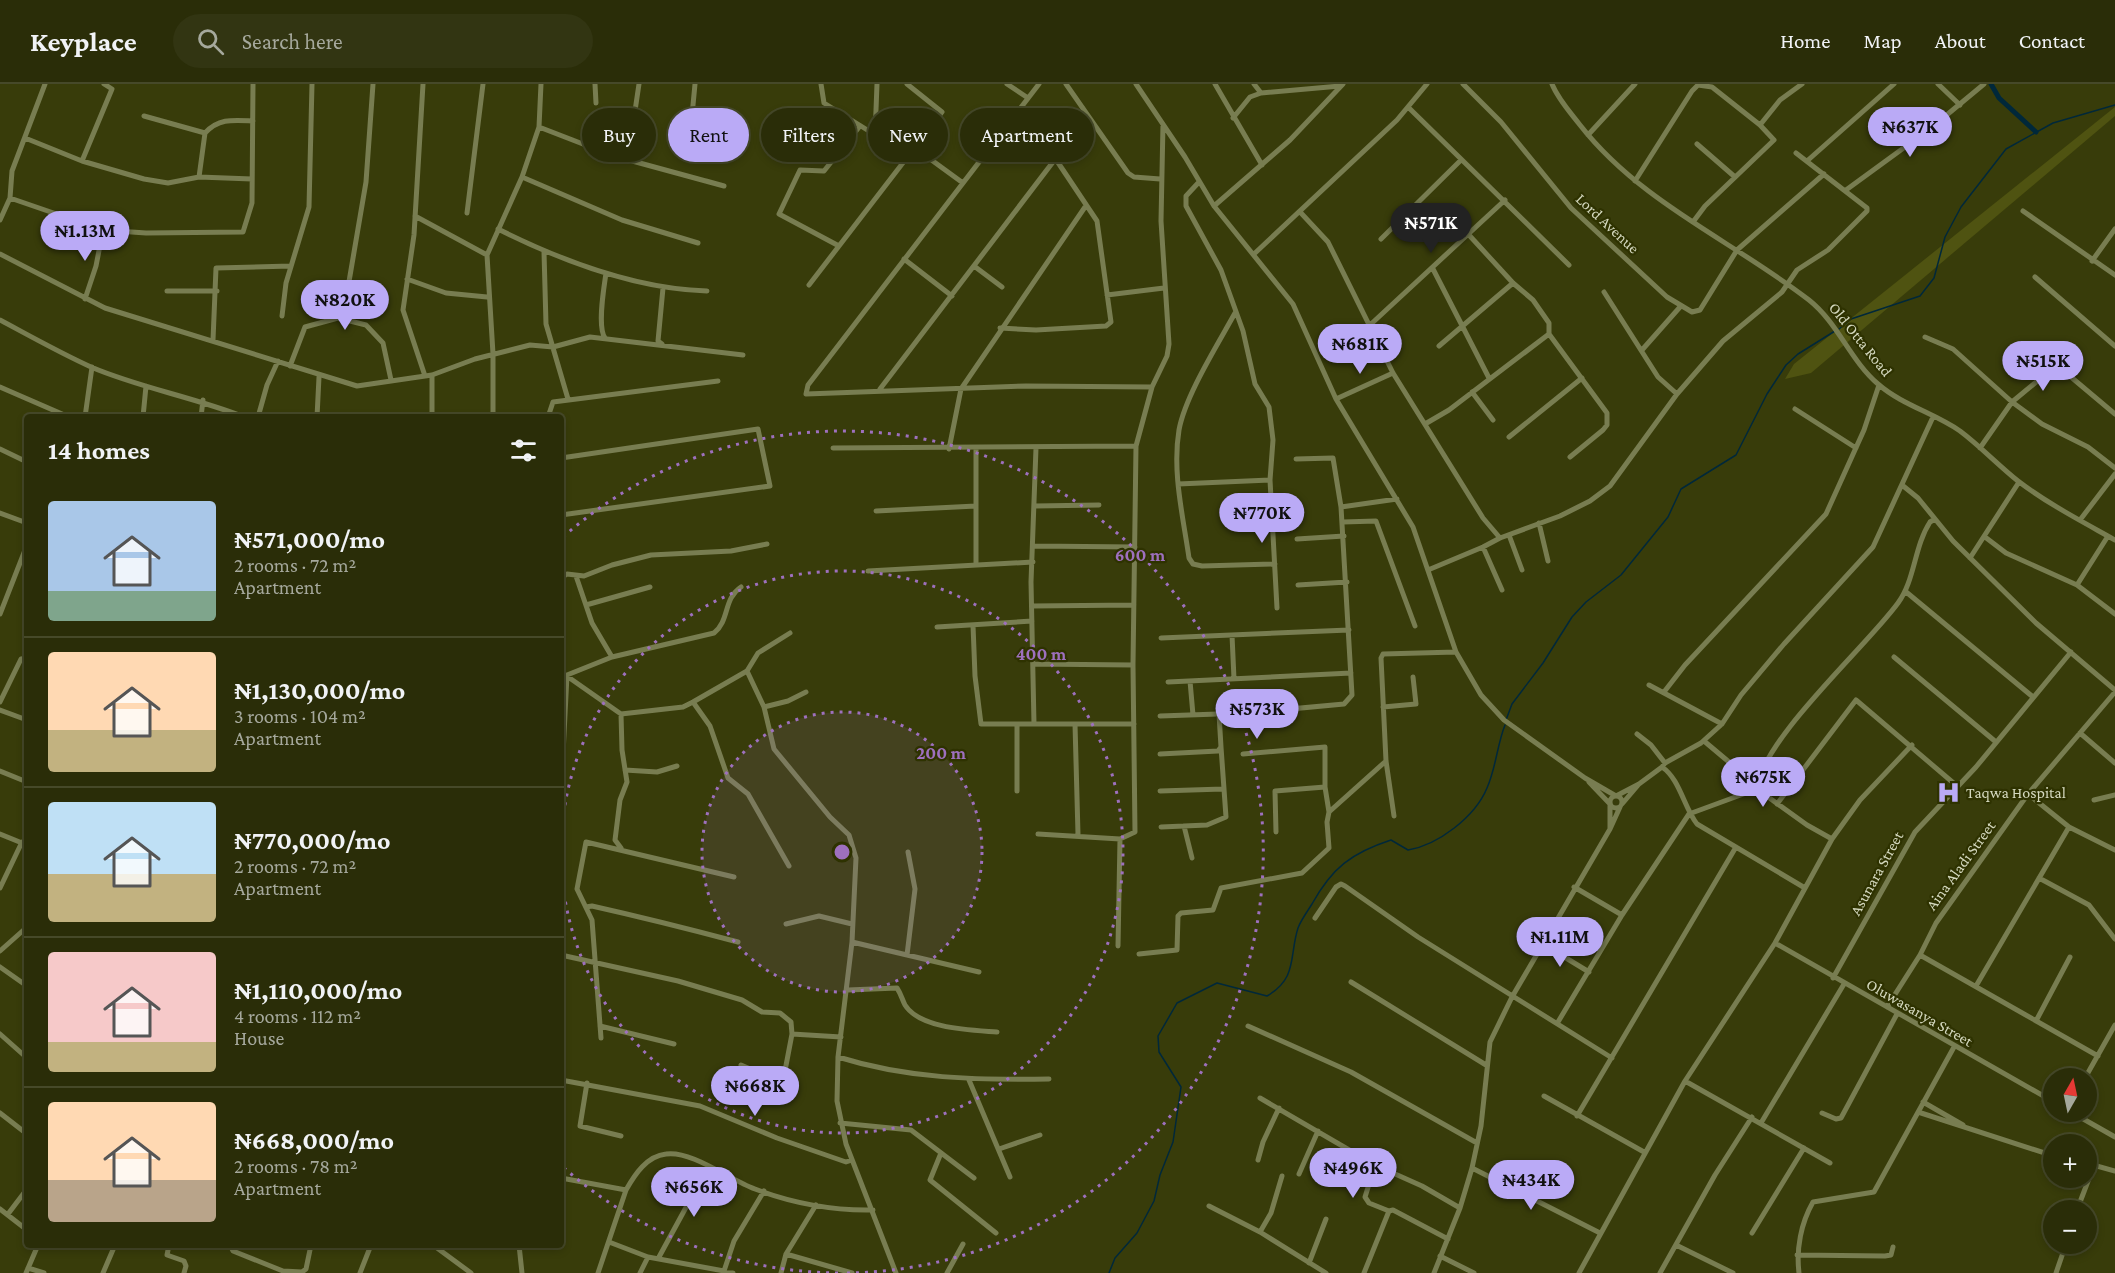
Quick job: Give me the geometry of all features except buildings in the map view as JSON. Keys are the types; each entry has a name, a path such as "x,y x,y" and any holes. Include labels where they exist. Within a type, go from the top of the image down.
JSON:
{"street":[{"path":"0,220 10,198 12,171 45,84"},
{"path":"82,161 112,89 104,84"},
{"path":"10,198 103,230 146,233 243,232 252,203 253,84"},
{"path":"282,316 291,266 309,207 312,84"},
{"path":"338,318 345,305 366,182 373,84"},
{"path":"423,84 423,128 403,310 425,376"},
{"path":"467,213 483,84"},
{"path":"493,414 493,354 487,297 486,255 522,177 539,127 541,84"},
{"path":"595,84 596,103"},
{"path":"635,108 639,84"},
{"path":"693,108 695,84"},
{"path":"821,84 824,103 868,131"},
{"path":"876,108 877,84"},
{"path":"907,84 937,108"},
{"path":"1007,84 1028,98"},
{"path":"1039,84 808,385 806,394 880,389 1026,386 1152,387"},
{"path":"1066,84 1082,108"},
{"path":"1136,84 1214,206 1293,304 1336,399 1413,527 1456,652 1472,679 1495,713 1585,778 1621,798 1621,805"},
{"path":"1215,84 1233,118 1263,165"},
{"path":"1254,254 1300,213 1408,107 1427,84"},
{"name":"Lord Avenue","path":"1463,84 1501,122 1570,208 1680,307"},
{"name":"Old Otta Road","path":"1552,84 1588,135 1635,182 1814,304 1845,341 1866,372 1879,385 1898,399 1959,431 2019,482 2115,540"},
{"path":"1760,125 1780,100 1803,84"},
{"path":"1807,161 1894,84"},
{"path":"1938,84 1960,105"},
{"path":"1846,190 1960,105 1984,84"},
{"path":"1233,118 1250,97 1254,85"},
{"path":"1254,85 1261,93"},
{"path":"1250,97 1261,93 1342,85"},
{"path":"1214,206 1263,165 1342,85"},
{"path":"1588,135 1632,85"},
{"path":"1635,182 1692,91 1698,85 1713,86 1760,125 1774,140 1705,206 1693,222"},
{"path":"1408,107 1569,265"},
{"path":"144,116 205,133"},
{"path":"199,177 205,133 213,124 226,119 253,121"},
{"path":"1038,834 1078,834 1120,839 1135,832 1132,665 1136,446 1152,387 1167,356 1169,344 1164,288 1160,180 1163,123"},
{"path":"1094,125 1134,177 1160,180"},
{"path":"839,246 779,214 800,170 824,171 860,126"},
{"path":"539,127 614,156 724,186 706,181"},
{"path":"25,138 82,161 144,179 168,183 199,177 252,179"},
{"path":"1697,144 1735,177"},
{"path":"1428,570 1580,506 1610,486 1677,394 1723,341 1782,292 1786,284 1803,266 1828,250 1867,211 1867,208 1846,190 1796,153"},
{"path":"1381,239 1461,160"},
{"path":"809,285 904,162"},
{"path":"934,162 963,183"},
{"path":"880,389 1052,162"},
{"path":"1000,328 1036,330 1106,326 1111,322 1097,221 1085,207 1057,162"},
{"path":"1642,350 1680,307 1692,312 1700,310 1737,250 1824,174"},
{"path":"522,177 622,220 698,243"},
{"path":"1199,182 1186,196 1186,206 1221,270 1243,331 1255,384 1272,418 1270,480 1277,608"},
{"path":"1370,325 1433,269 1488,213 1505,200"},
{"path":"949,449 961,389 1000,328 1085,207"},
{"path":"2023,211 2115,275"},
{"path":"1300,213 1328,242 1394,373 1483,518 1500,538"},
{"path":"415,216 486,255"},
{"path":"498,229 544,252 606,273 663,288 707,291"},
{"path":"2092,261 2115,229"},
{"path":"85,299 96,266 103,230"},
{"path":"1468,235 1513,283 1533,300 1549,323 1549,334 1606,413 1607,425 1570,457"},
{"path":"544,252 546,324 568,399"},
{"path":"0,254 85,299 125,315 213,340 319,376 357,386 432,375 493,354 530,345 553,347 590,338 743,355"},
{"path":"904,259 952,296"},
{"path":"213,340 217,267 291,266"},
{"path":"974,267 1002,287"},
{"path":"1433,269 1489,378"},
{"path":"606,273 602,331 603,338 609,339"},
{"path":"2035,277 2115,346"},
{"path":"407,279 446,293 487,297"},
{"path":"1439,346 1513,283"},
{"path":"663,288 658,341 664,345"},
{"path":"1107,295 1164,288"},
{"path":"167,291 217,291"},
{"path":"1604,292 1658,377 1677,394"},
{"path":"1235,313 1206,364 1179,427 1176,455 1178,484 1189,558 1193,564 1202,566 1275,564"},
{"path":"290,366 305,327 338,318 366,325 383,343 391,380"},
{"path":"0,320 92,367 146,386 203,400 237,414"},
{"path":"1425,424 1549,334"},
{"path":"1925,337 1953,349 2012,402 2042,424 2088,447 2115,468"},
{"path":"257,414 278,361"},
{"path":"86,414 92,367"},
{"path":"1980,448 2012,402 2052,369 2060,369 2115,414"},
{"path":"1336,399 1394,373"},
{"path":"432,375 432,414"},
{"path":"317,414 319,376"},
{"path":"1509,436 1582,378"},
{"path":"549,414 554,402 568,399 718,381"},
{"path":"1664,692 1685,665 1826,514 1856,448 1879,385"},
{"path":"143,414 146,386"},
{"path":"0,387 62,414"},
{"path":"1472,392 1493,420"},
{"path":"201,414 203,400"},
{"path":"1795,409 1856,448"},
{"path":"1610,829 1611,798 1639,784 1663,765 1704,741 1722,724 1741,695 1873,547 1933,417"},
{"path":"564,459 758,429 770,486 564,515"},
{"path":"833,448 1136,446"},
{"path":"976,448 976,564"},
{"path":"1034,724 1032,606 1036,448"},
{"path":"0,449 24,461"},
{"path":"1160,716 1219,714 1344,704 1352,695 1343,522 1333,458 1296,459"},
{"path":"2080,519 2115,474"},
{"path":"1178,484 1270,480"},
{"path":"1970,558 2019,482"},
{"path":"1902,484 1918,498 1970,558 2036,623 2115,691"},
{"path":"1341,507 1397,499"},
{"path":"1035,506 1099,505"},
{"path":"876,511 976,506"},
{"path":"0,513 24,523"},
{"path":"1757,789 1761,771 1810,704 1890,614 1905,591 1917,548 1930,522 1935,519"},
{"path":"1343,522 1376,521 1415,626"},
{"path":"1539,523 1548,561"},
{"path":"1509,535 1522,570"},
{"path":"1297,538 1344,536"},
{"path":"2077,585 2108,536"},
{"path":"1985,537 2006,554 2077,585 2115,614"},
{"path":"564,576 567,574 584,576 612,565 651,555 721,552 767,544"},
{"path":"1034,546 1135,547"},
{"path":"1484,548 1502,590"},
{"path":"0,614 24,553"},
{"path":"868,571 1033,562"},
{"path":"576,576 592,623 612,657"},
{"path":"1298,585 1347,582"},
{"path":"586,605 650,587"},
{"path":"564,673 612,657 714,633 723,624 729,599 741,587"},
{"path":"1905,591 2033,697"},
{"path":"1032,606 1134,605"},
{"path":"937,627 1032,621"},
{"path":"973,626 980,721 986,725 1134,724"},
{"path":"1161,638 1349,630"},
{"path":"564,673 621,714 663,710 693,702 747,671 758,653 790,633"},
{"path":"1232,635 1234,679"},
{"path":"1394,816 1386,762 1380,663 1383,654 1456,652"},
{"name":"Asunara Street","path":"1833,978 1915,832 1996,742 2071,652"},
{"path":"1894,657 1996,742"},
{"path":"0,702 21,659 24,658"},
{"path":"1034,664 1132,665"},
{"path":"747,671 764,706 774,749 830,817 849,836 854,847 856,858 852,942 838,1058 837,1101 840,1123 852,1160 896,1273"},
{"path":"1168,682 1351,673"},
{"path":"1383,707 1416,704 1413,677"},
{"path":"1190,681 1193,715"},
{"path":"1649,685 1722,724"},
{"name":"Aina Aladi Street","path":"1887,1007 1920,955 1936,923 2028,794 2115,691"},
{"path":"764,706 788,701 806,692"},
{"path":"1777,804 1853,700 1856,700 1912,745 1957,786"},
{"path":"693,702 710,726 728,778 748,794 789,866"},
{"path":"0,710 24,719"},
{"path":"621,714 627,782 620,800 615,840 621,848"},
{"path":"1161,827 1207,825 1226,818 1219,714"},
{"path":"1075,724 1078,834"},
{"path":"1017,725 1017,791"},
{"path":"2080,733 2115,763"},
{"path":"1637,734 1651,745 1673,781 1689,814 1711,833 1805,888"},
{"path":"1704,741 1728,762 1761,771"},
{"path":"1579,1273 1685,1081 1775,943 1832,839 1860,800 1912,745"},
{"path":"1160,754 1212,753 1221,747"},
{"path":"1139,954 1177,950 1178,916 1181,913 1213,910 1221,888 1302,873 1314,865 1329,848 1325,747 1243,754"},
{"path":"1329,812 1386,762"},
{"path":"625,770 657,772 677,766"},
{"path":"0,771 24,781"},
{"path":"1585,778 1613,808 1621,805"},
{"path":"1434,1273 1460,1208 1472,1168 1484,1108 1486,1065 1490,1042 1512,997 1574,887 1610,829 1621,805 1639,784"},
{"path":"1276,832 1275,790 1325,787"},
{"path":"1160,790 1223,789"},
{"path":"1757,789 1832,839"},
{"path":"1558,1022 1622,915 1689,814 1757,789"},
{"path":"2028,794 2070,827 2115,850"},
{"path":"2094,800 2115,795"},
{"path":"1184,826 1192,858"},
{"path":"1976,986 2070,827"},
{"path":"0,834 24,844 0,888"},
{"path":"1118,946 1120,839"},
{"path":"601,1038 592,920 580,899 576,882 583,845 589,841 734,877"},
{"path":"1577,1116 1736,847"},
{"path":"907,955 915,889 908,852"},
{"path":"2039,878 2089,905 2115,939"},
{"path":"1315,918 1336,887 1341,884 1418,937 1512,997 1558,1022 1612,1058"},
{"path":"1574,887 1622,915"},
{"path":"586,908 592,906 645,920 672,923 738,942"},
{"path":"786,924 819,916 852,924"},
{"path":"0,951 24,930"},
{"path":"852,942 979,972"},
{"name":"Oluwasanya Street","path":"1775,943 2043,1096"},
{"path":"1543,944 1588,972"},
{"path":"1920,955 2098,1056"},
{"path":"564,956 678,981 742,1000 762,1012 780,1013 791,1022 792,1034 784,1076 771,1078 741,1065"},
{"path":"2036,1021 2070,957"},
{"path":"0,967 24,984"},
{"path":"1351,982 1486,1065"},
{"path":"1761,1123 1844,984"},
{"path":"848,990 897,988 905,1005 924,1019 966,1030 998,1032"},
{"path":"1822,1113 1836,1119 1841,1118 1897,1014"},
{"path":"2091,1068 2115,1024"},
{"path":"600,1026 674,1044"},
{"path":"1248,1026 1351,1072 1477,1143"},
{"path":"0,1034 24,1055"},
{"path":"792,1034 841,1037"},
{"path":"1799,1273 1797,1255 1807,1214 1813,1202 1874,1192 1954,1047"},
{"path":"838,1058 875,1069 969,1080 1049,1079"},
{"path":"564,1080 700,1106 777,1138 846,1162 852,1160"},
{"path":"969,1080 1011,1178"},
{"path":"1685,1081 1830,1162"},
{"path":"587,1083 580,1126 621,1136"},
{"path":"1544,1096 1644,1152"},
{"path":"1260,1098 1375,1164 1422,1186 1460,1208"},
{"path":"1923,1102 1961,1124 2043,1151"},
{"path":"1258,1160 1263,1142 1279,1108"},
{"path":"1918,1112 2043,1152"},
{"path":"0,1113 24,1132"},
{"path":"1660,1273 1715,1175 1752,1117"},
{"path":"2089,1122 2115,1137"},
{"path":"840,1123 911,1130 974,1178"},
{"path":"1299,1174 1318,1131"},
{"path":"999,1149 1040,1135"},
{"path":"1752,1233 1804,1148"},
{"path":"941,1153 930,1180 996,1233"},
{"path":"598,1273 626,1190 639,1170 652,1158 664,1154 684,1155 764,1191 816,1205 847,1210 873,1210"},
{"path":"1375,1164 1365,1197 1369,1203 1389,1211 1393,1210 1448,1239"},
{"path":"659,1257 708,1167"},
{"path":"1472,1168 1600,1233"},
{"path":"2097,1168 2115,1172"},
{"path":"1260,1232 1271,1213 1282,1176"},
{"path":"564,1179 626,1190"},
{"path":"724,1272 734,1241 764,1191"},
{"path":"8,1214 24,1193"},
{"path":"781,1273 786,1254 816,1205"},
{"path":"1209,1206 1260,1232 1326,1273"},
{"path":"0,1209 24,1227"},
{"path":"1364,1273 1389,1211"},
{"path":"1309,1263 1326,1218"},
{"path":"609,1242 648,1257 659,1257 732,1273"},
{"path":"947,1273 963,1245"},
{"path":"1676,1245 1733,1273"},
{"path":"1797,1255 1885,1256 1891,1255 1893,1247"},
{"path":"37,1248 27,1270 44,1273"},
{"path":"103,1273 114,1248"},
{"path":"168,1248 167,1255 184,1261 186,1266 184,1273"},
{"path":"232,1248 233,1251 283,1271 302,1272 306,1269 310,1248"},
{"path":"367,1273 360,1271 370,1248"},
{"path":"437,1248 471,1273"},
{"path":"519,1248 522,1273"},
{"path":"786,1254 852,1273"},
{"path":"2056,1273 2063,1254"},
{"path":"1440,1256 1474,1273"},
{"path":"640,1273 648,1257"}],"shaded area":[{"path":"2115,107 2115,116 1811,373 1785,379 1794,364"}],"waterway":[{"path":"1991,84 1999,98 2036,132"},
{"path":"1839,329 1851,319 1920,296 1934,278 1945,237 1961,207 2006,149 2053,123 2115,105"},
{"path":"1506,720 1512,704 1543,663 1572,617 1586,602 1621,575 1668,517 1681,489 1736,455 1767,394 1786,365 1798,354 1835,331"},
{"path":"1109,1273 1115,1258 1137,1233 1154,1201 1160,1175 1173,1142 1181,1087 1159,1052 1158,1036 1177,1003 1217,983 1267,996 1277,989 1284,982 1291,966 1299,925 1319,891 1335,871 1354,856 1391,840 1408,850 1420,847 1443,836 1465,819 1487,788 1505,725"}],"place":[{"name":"Taqwa Hospital","path":"1948,792"}]}
